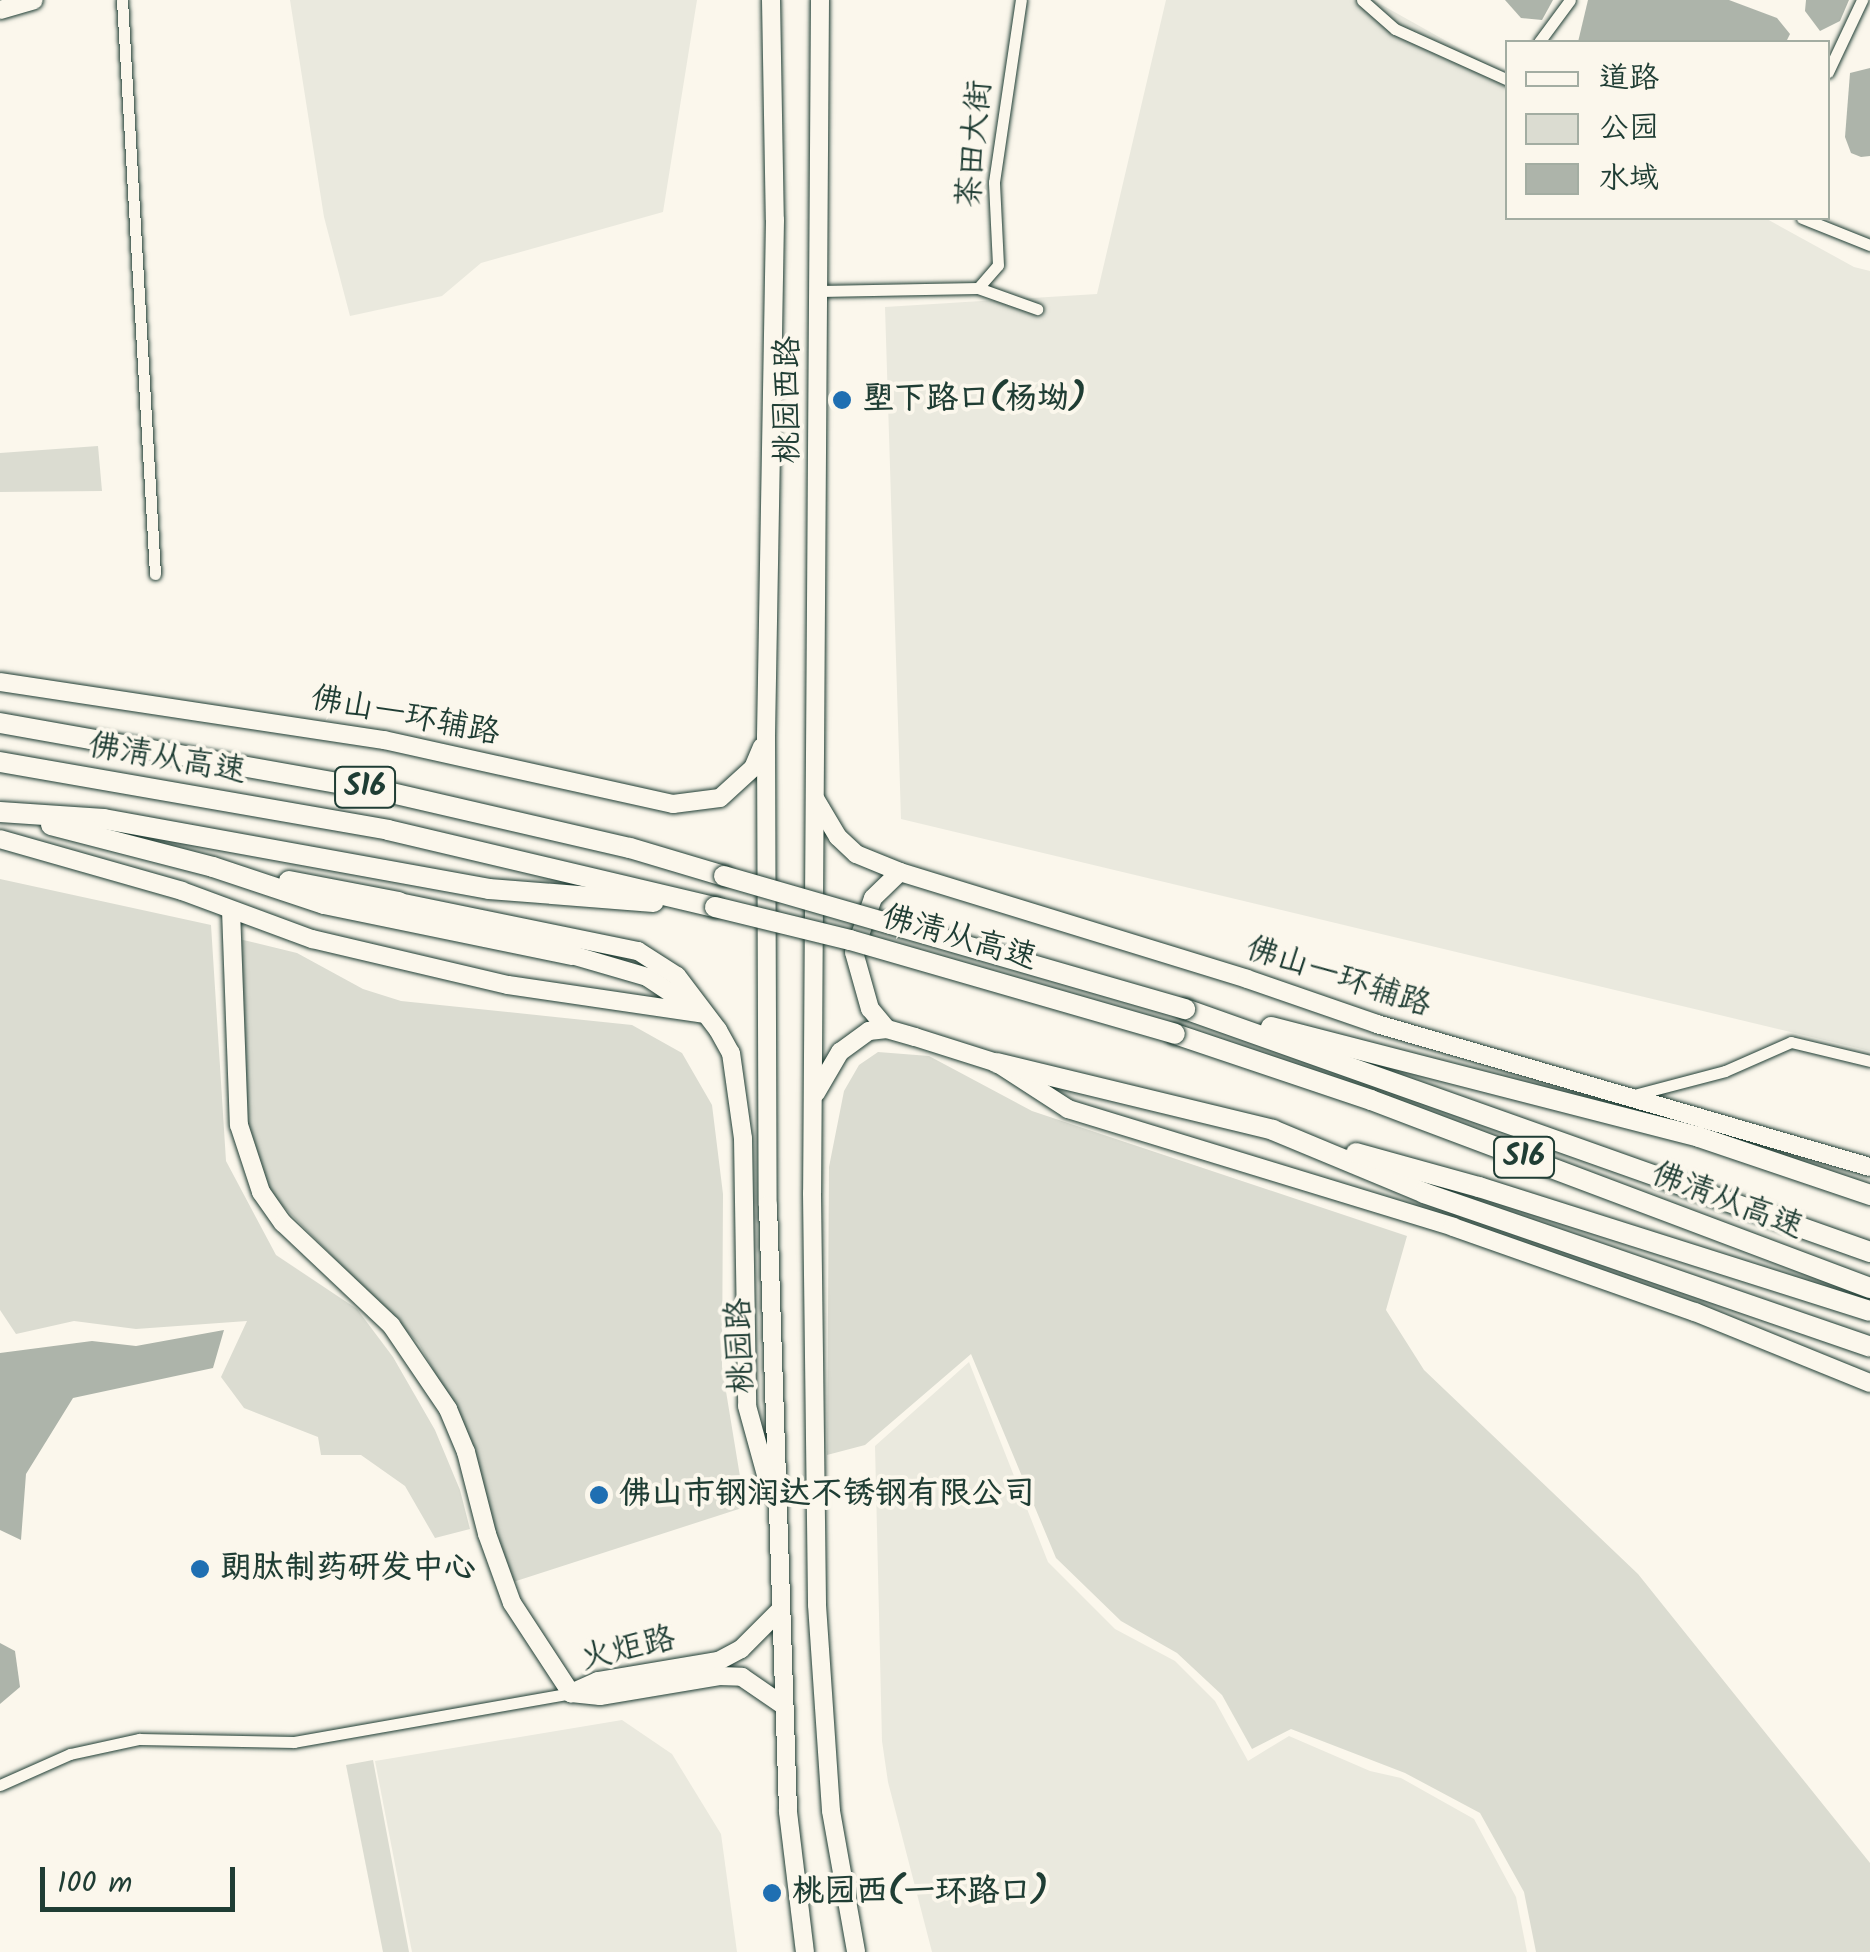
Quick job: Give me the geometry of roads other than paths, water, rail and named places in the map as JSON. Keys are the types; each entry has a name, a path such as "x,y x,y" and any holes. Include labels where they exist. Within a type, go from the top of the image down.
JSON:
{"highway":[{"name":"佛清从高速","path":"0,723 383,791 630,848 1212,1017 1870,1252"},
{"name":"佛清从高速","path":"0,762 388,830 850,940 1175,1034 1371,1100 1870,1288"},
{"path":"3,813 104,818 489,889 714,908"},
{"path":"3,813 213,867 399,902"},
{"path":"213,867 324,904 572,955"},
{"path":"1212,1017 1314,1034 1699,1138 1870,1195"},
{"path":"998,1063 1272,1130 1480,1187 1870,1312"},
{"path":"1272,1130 1424,1193 1870,1346"}],"main road":[{"path":"0,10 34,0"},
{"name":"桃园西路","path":"766,738 775,220 772,0"},
{"name":"桃园西路","path":"816,800 820,0"},
{"name":"佛山一环辅路","path":"0,682 384,740 673,804 720,798 736,787 753,768 766,738"},
{"name":"桃园路","path":"766,738 768,1205 784,1706 788,1812 806,1952"},
{"path":"816,800 813,1097 817,1605 831,1811 856,1952"},
{"name":"佛山一环辅路","path":"816,800 838,837 856,854 900,872 1246,979 1377,1024 1870,1167"},
{"path":"0,839 232,910 312,939 508,985 704,1014"},
{"path":"887,1029 870,1009 854,952 873,898 900,872"},
{"path":"399,902 638,951 677,976 731,1053 743,1138 747,1406 778,1523"},
{"path":"232,910 239,1125 261,1192 284,1222 390,1325 448,1409 466,1452 487,1534 512,1602 571,1694"},
{"path":"572,955 647,976 704,1014"},
{"path":"813,1097 852,1042 869,1031 887,1029 998,1063 1068,1109 1453,1227 1696,1312 1831,1363 1870,1382"},
{"name":"火炬路","path":"571,1694 598,1681 718,1661 741,1649 781,1608"},
{"name":"火炬路","path":"571,1694 600,1696 719,1676 742,1677 784,1706"}],"street":[{"path":"122,0 155,574"},
{"name":"茶田大街","path":"978,288 998,266 994,182 1021,0"},
{"path":"1362,0 1394,29 1505,79"},
{"path":"1540,40 1570,0"},
{"path":"1830,68 1862,0"},
{"path":"1809,220 1870,245"},
{"path":"820,291 978,288 1036,309"},
{"path":"1630,1096 1725,1071 1791,1042 1870,1061"},
{"path":"0,1785 70,1754 140,1739 294,1742 571,1694"}],"water":[{"path":"1505,0 1553,0 1542,20 1521,18"},
{"path":"1588,0 1729,0 1777,18 1790,34 1787,40 1578,40"},
{"path":"1806,0 1849,0 1840,21 1820,31 1805,11"},
{"path":"1870,68 1870,156 1861,157 1851,153 1845,137 1850,73"},
{"path":"224,1330 213,1368 73,1398 26,1474 21,1540 0,1530 0,1353 92,1341 136,1346"},
{"path":"0,1643 15,1651 20,1687 0,1704"}],"place":[{"name":"塱下路口(杨坳)","path":"842,400"},
{"name":"佛山市钢润达不锈钢有限公司","path":"599,1495"},
{"name":"朗肽制药研发中心","path":"200,1569"},
{"name":"桃园西(一环路口)","path":"772,1893"}]}
